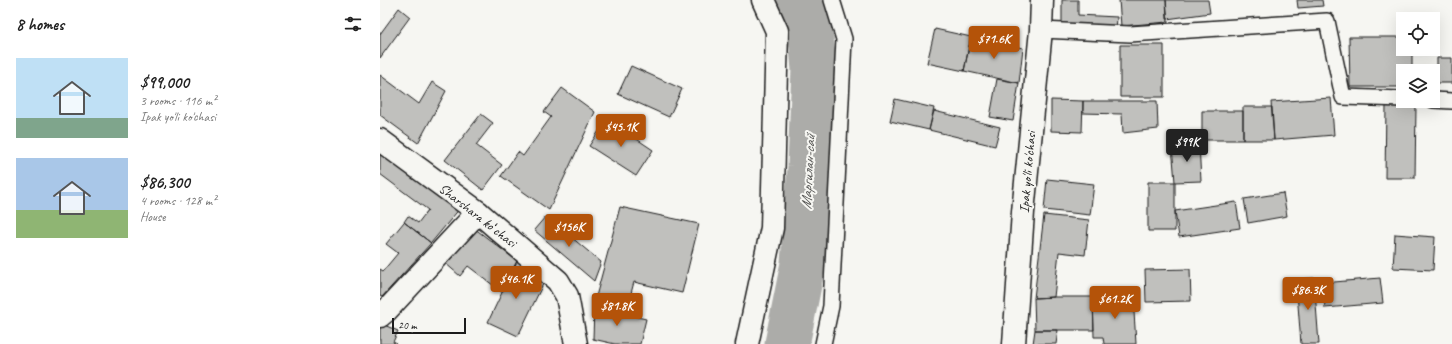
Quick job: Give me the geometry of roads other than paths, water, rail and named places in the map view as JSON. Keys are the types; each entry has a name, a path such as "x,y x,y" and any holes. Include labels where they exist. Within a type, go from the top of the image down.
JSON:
{"street":[{"path":"747,344 772,228 777,31 763,0"},
{"name":"Ipak yo'li ko'chasi","path":"1014,344 1023,212 1041,30 1042,0"},
{"name":"Sharshara koʻchasi","path":"380,140 478,212 558,281 567,296 576,344"},
{"path":"380,316 478,212"}],"lane":[{"path":"823,344 831,306 844,39 832,0"},
{"path":"1041,30 1130,34 1327,21 1343,97 1396,99"},
{"path":"1440,100 1452,101"}],"waterway":[{"name":"Маргилан-сай","path":"787,344 803,264 810,166 814,69 811,37 799,0"}]}
